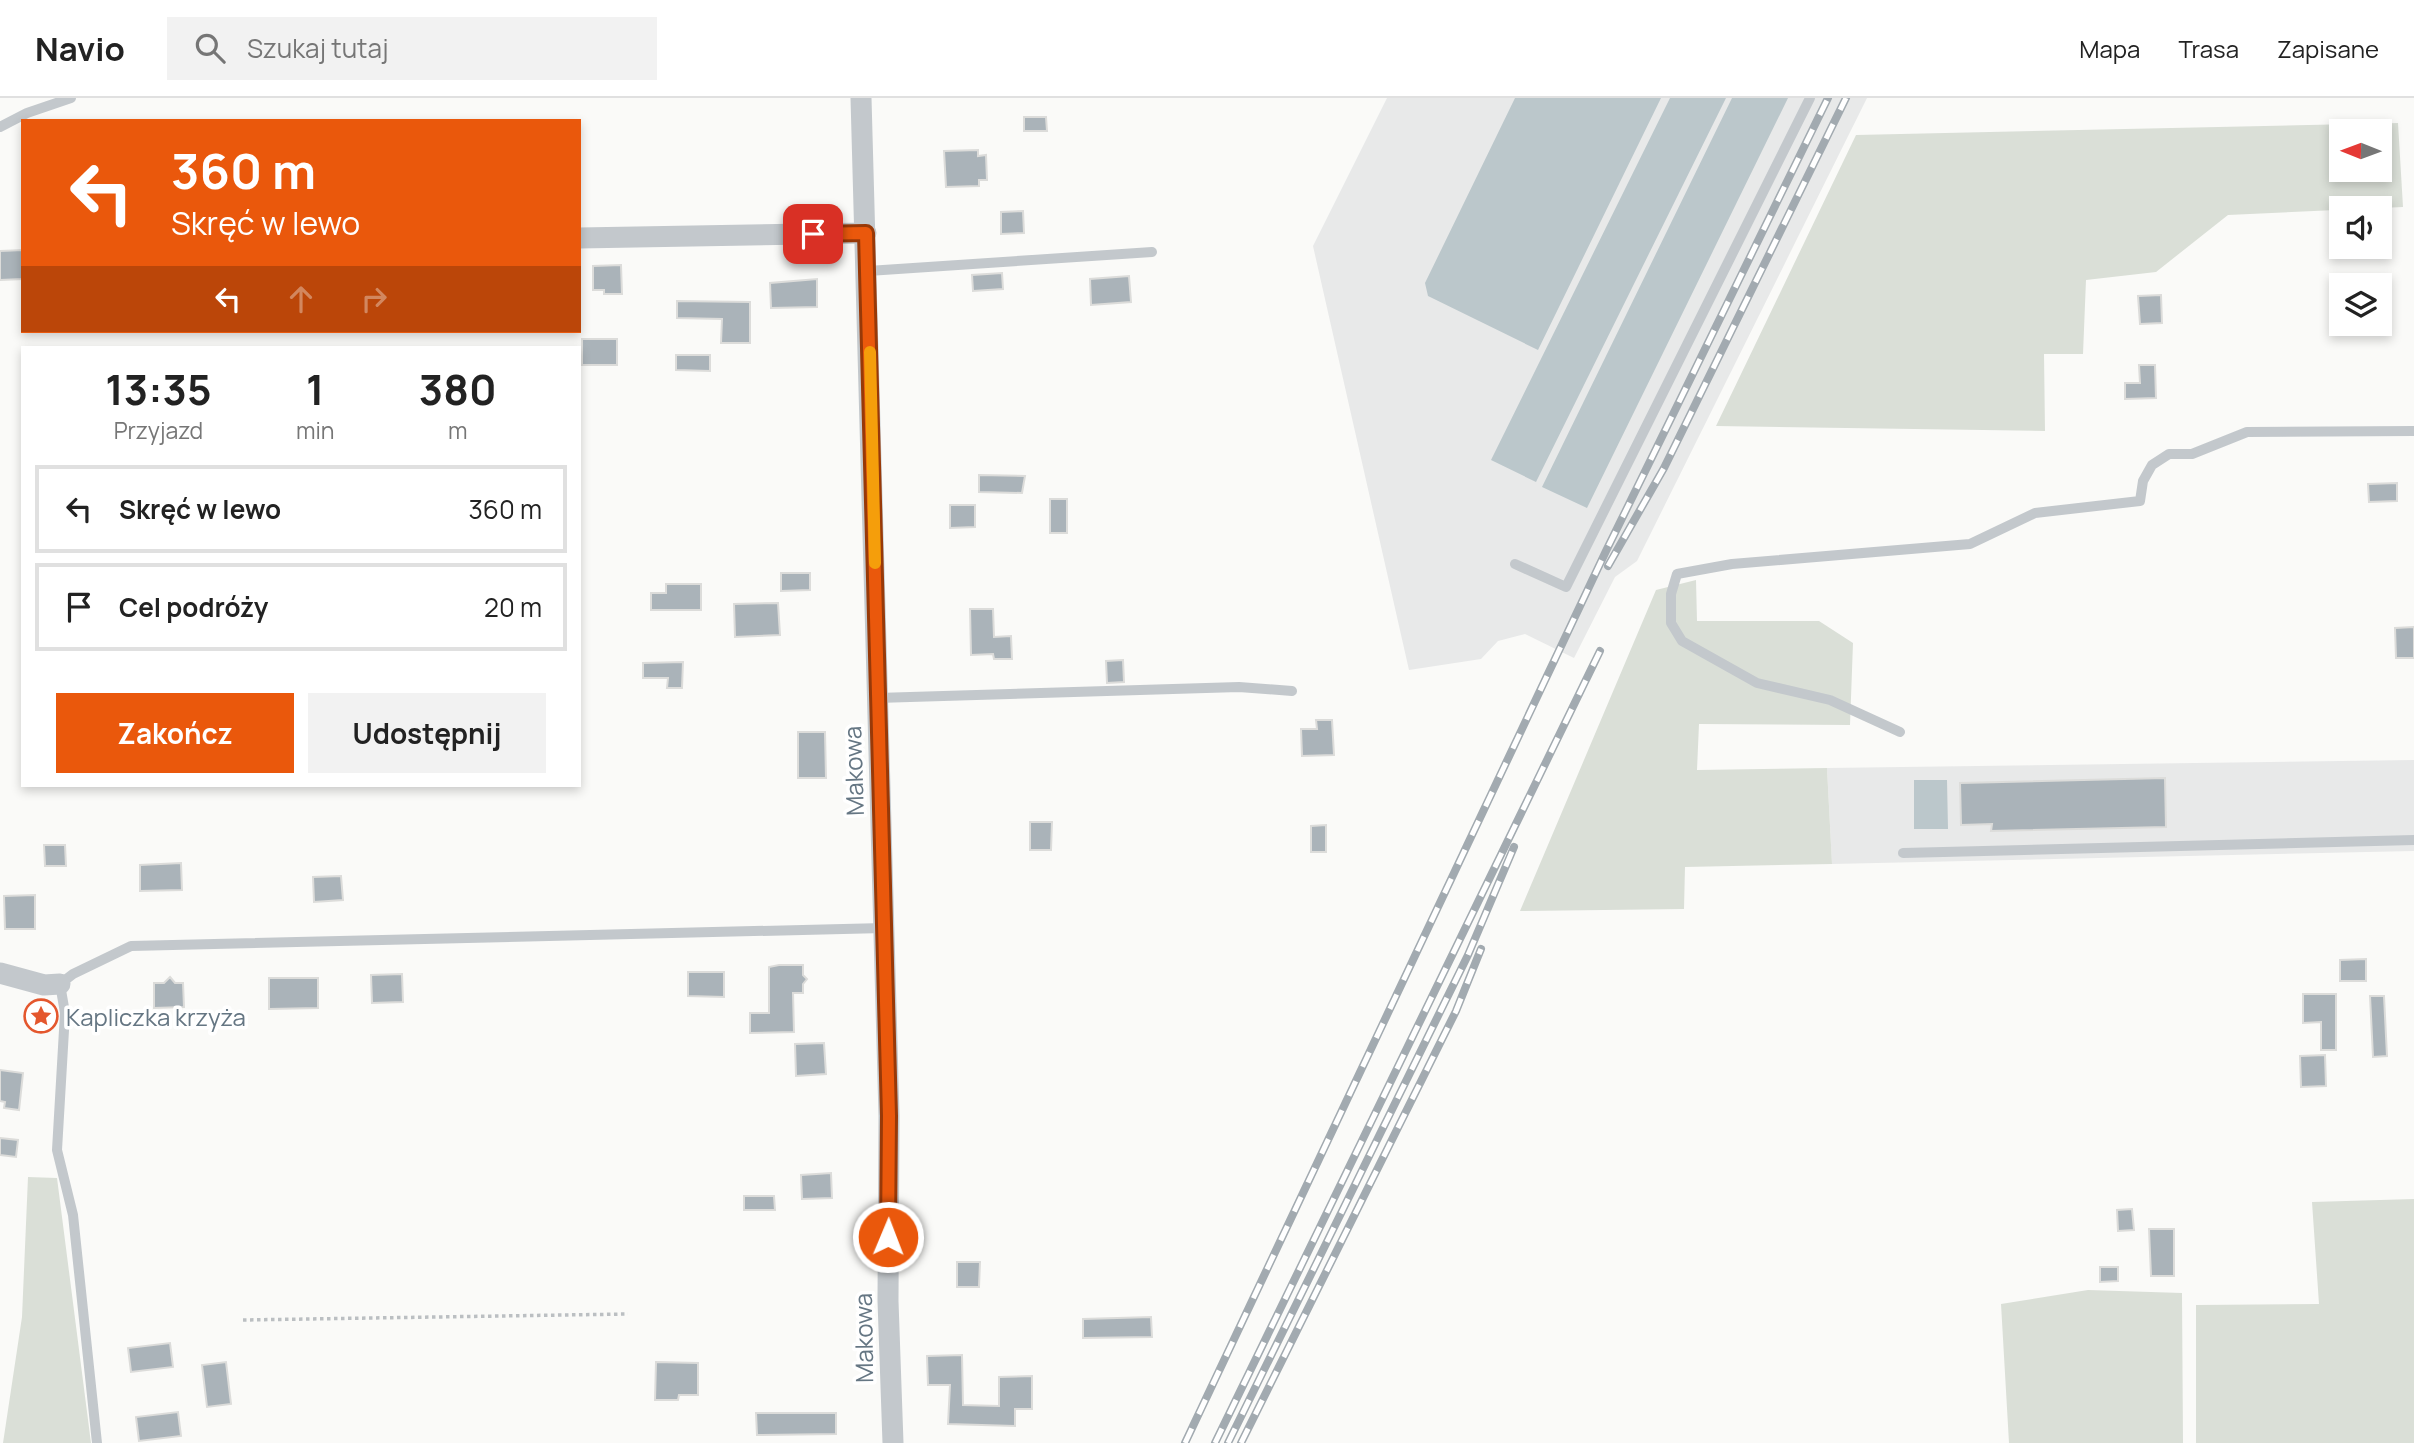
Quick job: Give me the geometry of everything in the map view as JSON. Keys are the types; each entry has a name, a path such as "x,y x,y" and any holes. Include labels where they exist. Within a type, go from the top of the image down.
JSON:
{"street":[{"name":"Makowa","path":"861,98 868,271 884,928 892,1443"},
{"path":"581,239 866,233"},
{"path":"0,973 44,985 60,984"}],"lane":[{"path":"0,127 27,113 71,98"},
{"path":"1515,564 1566,587 1810,98"},
{"path":"868,271 1152,252"},
{"path":"1900,732 1830,700 1757,683 1682,641 1671,623 1671,594 1677,574 1732,564 1970,544 2035,513 2140,501 2143,481 2152,465 2169,454 2192,454 2247,432 2414,431"},
{"path":"877,698 1239,687 1292,691"},
{"path":"1903,853 2414,840"},
{"path":"97,1443 73,1215 57,1150 65,1013 60,984 74,974 131,946 884,928"}],"path":[{"path":"243,1320 628,1314"}],"shaded area":[{"path":"1387,98 1867,98 1637,561 1615,577 1574,658 1525,634 1498,641 1481,659 1409,670 1313,246"},
{"path":"1515,98 1661,98 1538,350 1428,296 1425,283"},
{"path":"1670,98 1726,98 1536,482 1491,460"},
{"path":"1732,98 1788,98 1587,508 1542,487"},
{"path":"2392,123 2398,123 2403,207 2392,208 2392,196 2329,196 2329,210 2228,215 2156,272 2086,280 2083,354 2044,354 2045,431 1716,426 1856,135 2329,125 2329,182 2392,182"},
{"path":"1696,580 1697,621 1819,621 1853,643 1850,725 1699,724 1697,770 1827,768 1832,864 1685,867 1684,909 1520,911 1656,590"},
{"path":"2414,760 2414,851 1832,864 1827,768"},
{"path":"1914,780 1947,780 1948,829 1914,829"},
{"path":"28,1177 57,1178 91,1443 3,1443 22,1317"},
{"path":"2414,1199 2414,1443 2196,1443 2196,1305 2319,1304 2312,1202"},
{"path":"2088,1290 2182,1293 2183,1443 2009,1443 2001,1304"}],"building":[{"path":"1024,117 1046,117 1047,131 1024,131"},
{"path":"978,150 978,156 986,155 987,180 979,180 979,186 946,187 944,151"},
{"path":"1023,211 1024,233 1001,234 1001,212"},
{"path":"21,250 21,279 0,280 0,251"},
{"path":"621,265 622,294 604,294 604,290 593,290 593,266"},
{"path":"1002,273 1003,289 973,291 972,275"},
{"path":"1129,276 1131,302 1091,305 1090,279"},
{"path":"817,279 817,307 771,308 770,283"},
{"path":"2161,295 2162,323 2140,324 2138,296"},
{"path":"677,301 750,302 750,343 721,343 722,319 677,318"},
{"path":"582,339 617,339 617,365 582,365"},
{"path":"676,355 710,355 710,371 676,370"},
{"path":"2139,365 2155,365 2156,398 2125,399 2125,383 2140,383"},
{"path":"979,475 1025,476 1022,493 979,492"},
{"path":"2397,483 2397,501 2369,502 2368,484"},
{"path":"1050,499 1067,499 1067,533 1050,533"},
{"path":"950,505 975,505 975,527 950,528"},
{"path":"781,573 810,573 810,590 781,591"},
{"path":"666,584 701,584 701,610 651,610 651,593 666,593"},
{"path":"778,603 780,635 735,637 734,604"},
{"path":"970,609 993,609 994,637 1011,636 1012,659 994,659 993,654 971,655"},
{"path":"2414,627 2414,658 2396,658 2395,628"},
{"path":"1123,660 1124,682 1107,683 1106,661"},
{"path":"683,662 682,688 667,688 668,678 643,678 643,663"},
{"path":"1316,720 1332,720 1334,755 1302,756 1301,729 1317,729"},
{"path":"798,732 825,732 826,778 798,778"},
{"path":"2165,778 2166,827 1991,831 1992,824 1961,825 1960,783"},
{"path":"1030,822 1052,822 1051,850 1030,850"},
{"path":"1326,825 1326,852 1311,852 1311,826"},
{"path":"44,845 65,845 66,866 45,866"},
{"path":"181,863 182,890 140,891 140,865"},
{"path":"341,876 343,900 314,902 313,877"},
{"path":"35,895 35,929 5,929 4,896"},
{"path":"2366,959 2366,981 2340,981 2340,960"},
{"path":"803,965 803,975 807,979 803,984 803,993 793,993 794,1032 750,1033 750,1013 769,1013 769,967"},
{"path":"688,972 724,972 724,997 688,996"},
{"path":"402,974 403,1002 372,1003 371,975"},
{"path":"170,977 175,983 183,983 184,1007 154,1008 154,983 164,983"},
{"path":"269,978 318,978 318,1008 269,1009"},
{"path":"2303,994 2336,994 2336,1050 2321,1050 2321,1022 2303,1023"},
{"path":"2370,996 2384,996 2387,1056 2373,1057"},
{"path":"824,1043 826,1074 796,1076 795,1044"},
{"path":"2325,1055 2326,1086 2301,1087 2300,1056"},
{"path":"0,1070 23,1073 19,1110 4,1108 5,1102 0,1101"},
{"path":"0,1138 18,1140 16,1157 0,1155"},
{"path":"831,1173 832,1198 802,1199 801,1175"},
{"path":"744,1196 774,1196 775,1210 744,1210"},
{"path":"2132,1209 2134,1230 2118,1231 2117,1210"},
{"path":"2149,1229 2174,1229 2174,1276 2151,1276"},
{"path":"957,1262 980,1262 979,1287 957,1287"},
{"path":"2100,1267 2118,1267 2118,1281 2100,1282"},
{"path":"1151,1317 1152,1337 1083,1338 1083,1319"},
{"path":"170,1343 173,1367 131,1372 128,1348"},
{"path":"962,1355 963,1405 999,1406 999,1377 1032,1376 1032,1409 1015,1409 1015,1426 948,1424 950,1385 928,1385 927,1356"},
{"path":"226,1362 231,1404 207,1407 202,1365"},
{"path":"656,1362 698,1363 698,1395 679,1395 678,1400 655,1400"},
{"path":"178,1412 181,1436 139,1441 136,1417"},
{"path":"756,1413 836,1413 836,1434 757,1435"}],"railway":[{"path":"1185,1443 1606,551 1828,98"},
{"path":"1608,566 1664,468 1846,98"},
{"path":"1215,1443 1600,651"},
{"path":"1228,1443 1468,955 1514,847"},
{"path":"1241,1443 1456,1011 1481,949"}],"slow traffic":[{"path":"870,352 875,563"}],"place":[{"name":"Kapliczka krzyża","path":"41,1016"}],"route":[{"path":"813,234 866,233 889,1116 888,1237"}]}
